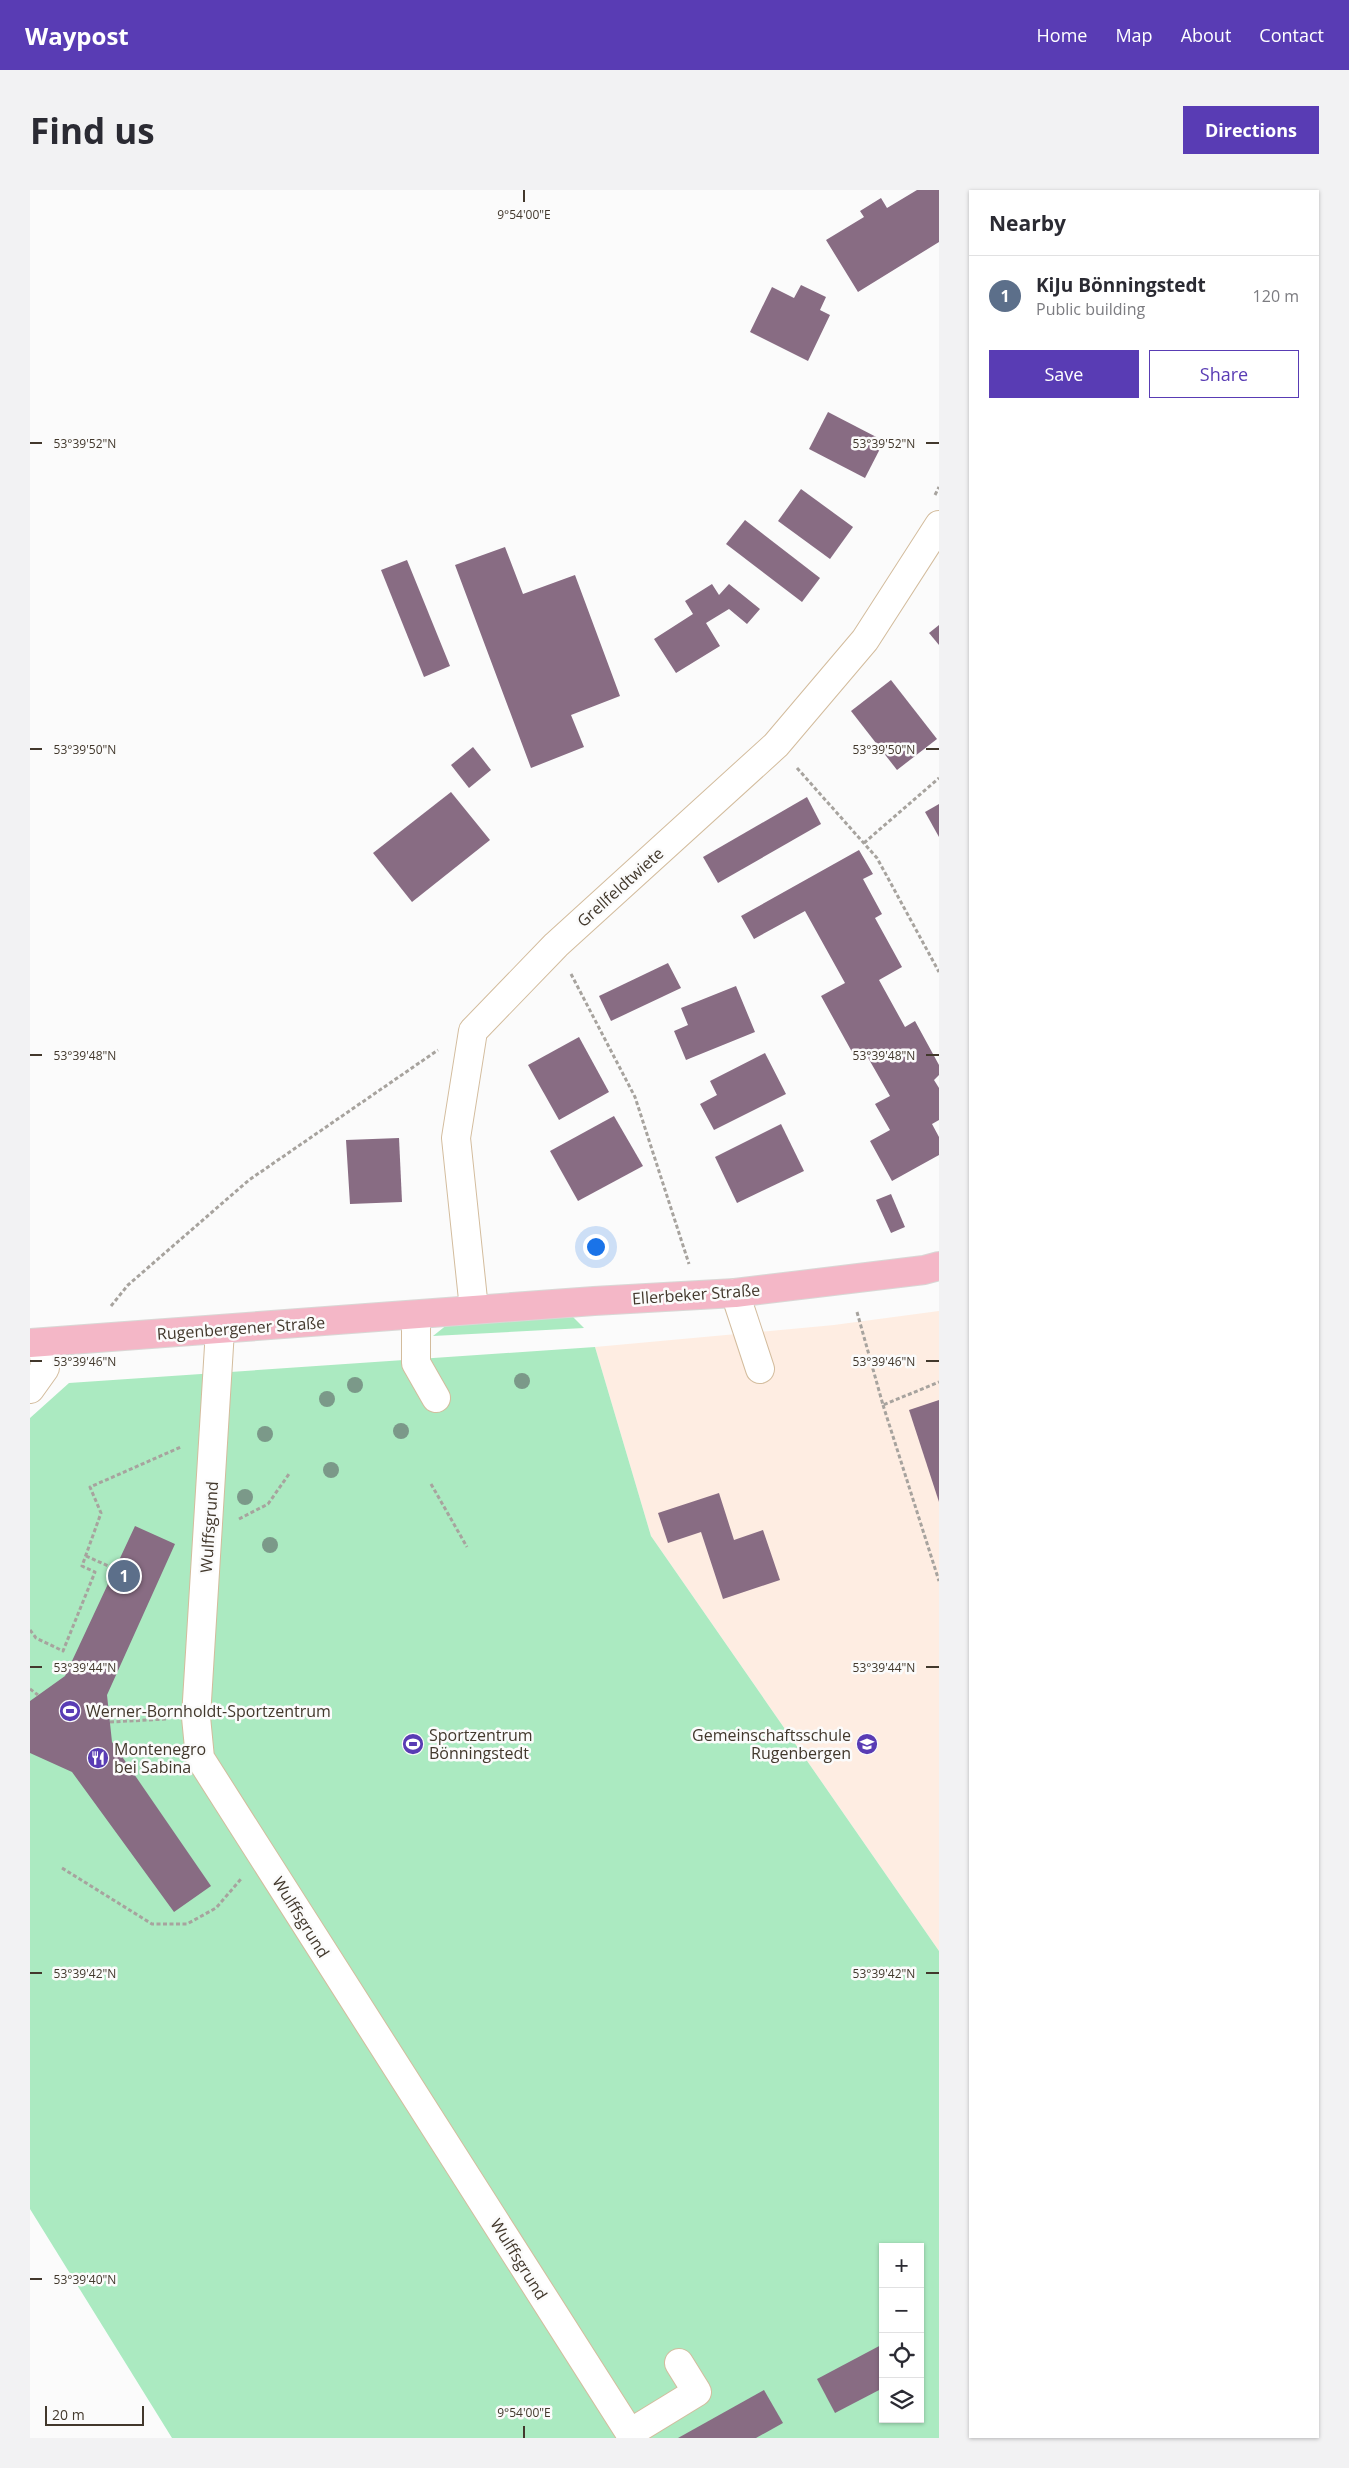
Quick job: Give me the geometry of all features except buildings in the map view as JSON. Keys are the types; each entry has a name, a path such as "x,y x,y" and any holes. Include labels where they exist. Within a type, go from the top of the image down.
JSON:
{"main road":[{"name":"Ellerbeker Straße","path":"463,1310 734,1293 924,1270 939,1266"},
{"name":"Rugenbergener Straße","path":"36,1343 463,1310"}],"street":[{"name":"Grellfeldtwiete","path":"463,1310 456,1138 474,1031 556,945 776,745 865,640 939,525"},
{"path":"734,1293 760,1369"},
{"path":"416,1315 416,1363 436,1398"},
{"name":"Wulffsgrund","path":"220,1330 196,1717 200,1758 631,2435"},
{"path":"30,1389 45,1368 36,1343"},
{"path":"631,2435 697,2392 679,2363"}],"path":[{"path":"776,745 877,858 939,972"},
{"path":"864,844 939,778"},
{"path":"556,945 635,1098 690,1269"},
{"path":"109,1308 128,1285 249,1180 446,1044"},
{"path":"856,1312 883,1405 939,1581"},
{"path":"883,1405 939,1382"},
{"path":"30,1630 36,1638 63,1651 95,1572 82,1566 101,1513 90,1487 215,1432"},
{"path":"208,1536 268,1504 289,1474"},
{"path":"431,1484 467,1547"},
{"path":"86,1556 115,1569"},
{"path":"30,1690 38,1695"},
{"path":"110,1722 196,1717"},
{"path":"62,1868 152,1924 187,1924 216,1908 246,1874 257,1848"}],"shaded area":[{"name":"Gemeinschaftsschule Rugenbergen","path":"939,1311 939,1951 651,1536 595,1347 834,1325"}],"green space":[{"path":"573,1317 584,1328 433,1336 448,1324"},
{"name":"Sportzentrum Bönningstedt","path":"595,1347 651,1536 939,1951 939,2438 172,2438 30,2209 30,1418 69,1383"}],"place":[{"name":"KiJu Bönningstedt","path":"124,1576"},
{"name":"Werner-Bornholdt-Sportzentrum","path":"70,1711"},
{"name":"Sportzentrum Bönningstedt","path":"413,1744"},
{"name":"Gemeinschaftsschule Rugenbergen","path":"867,1744"},
{"name":"Montenegro bei Sabina","path":"98,1758"}]}
